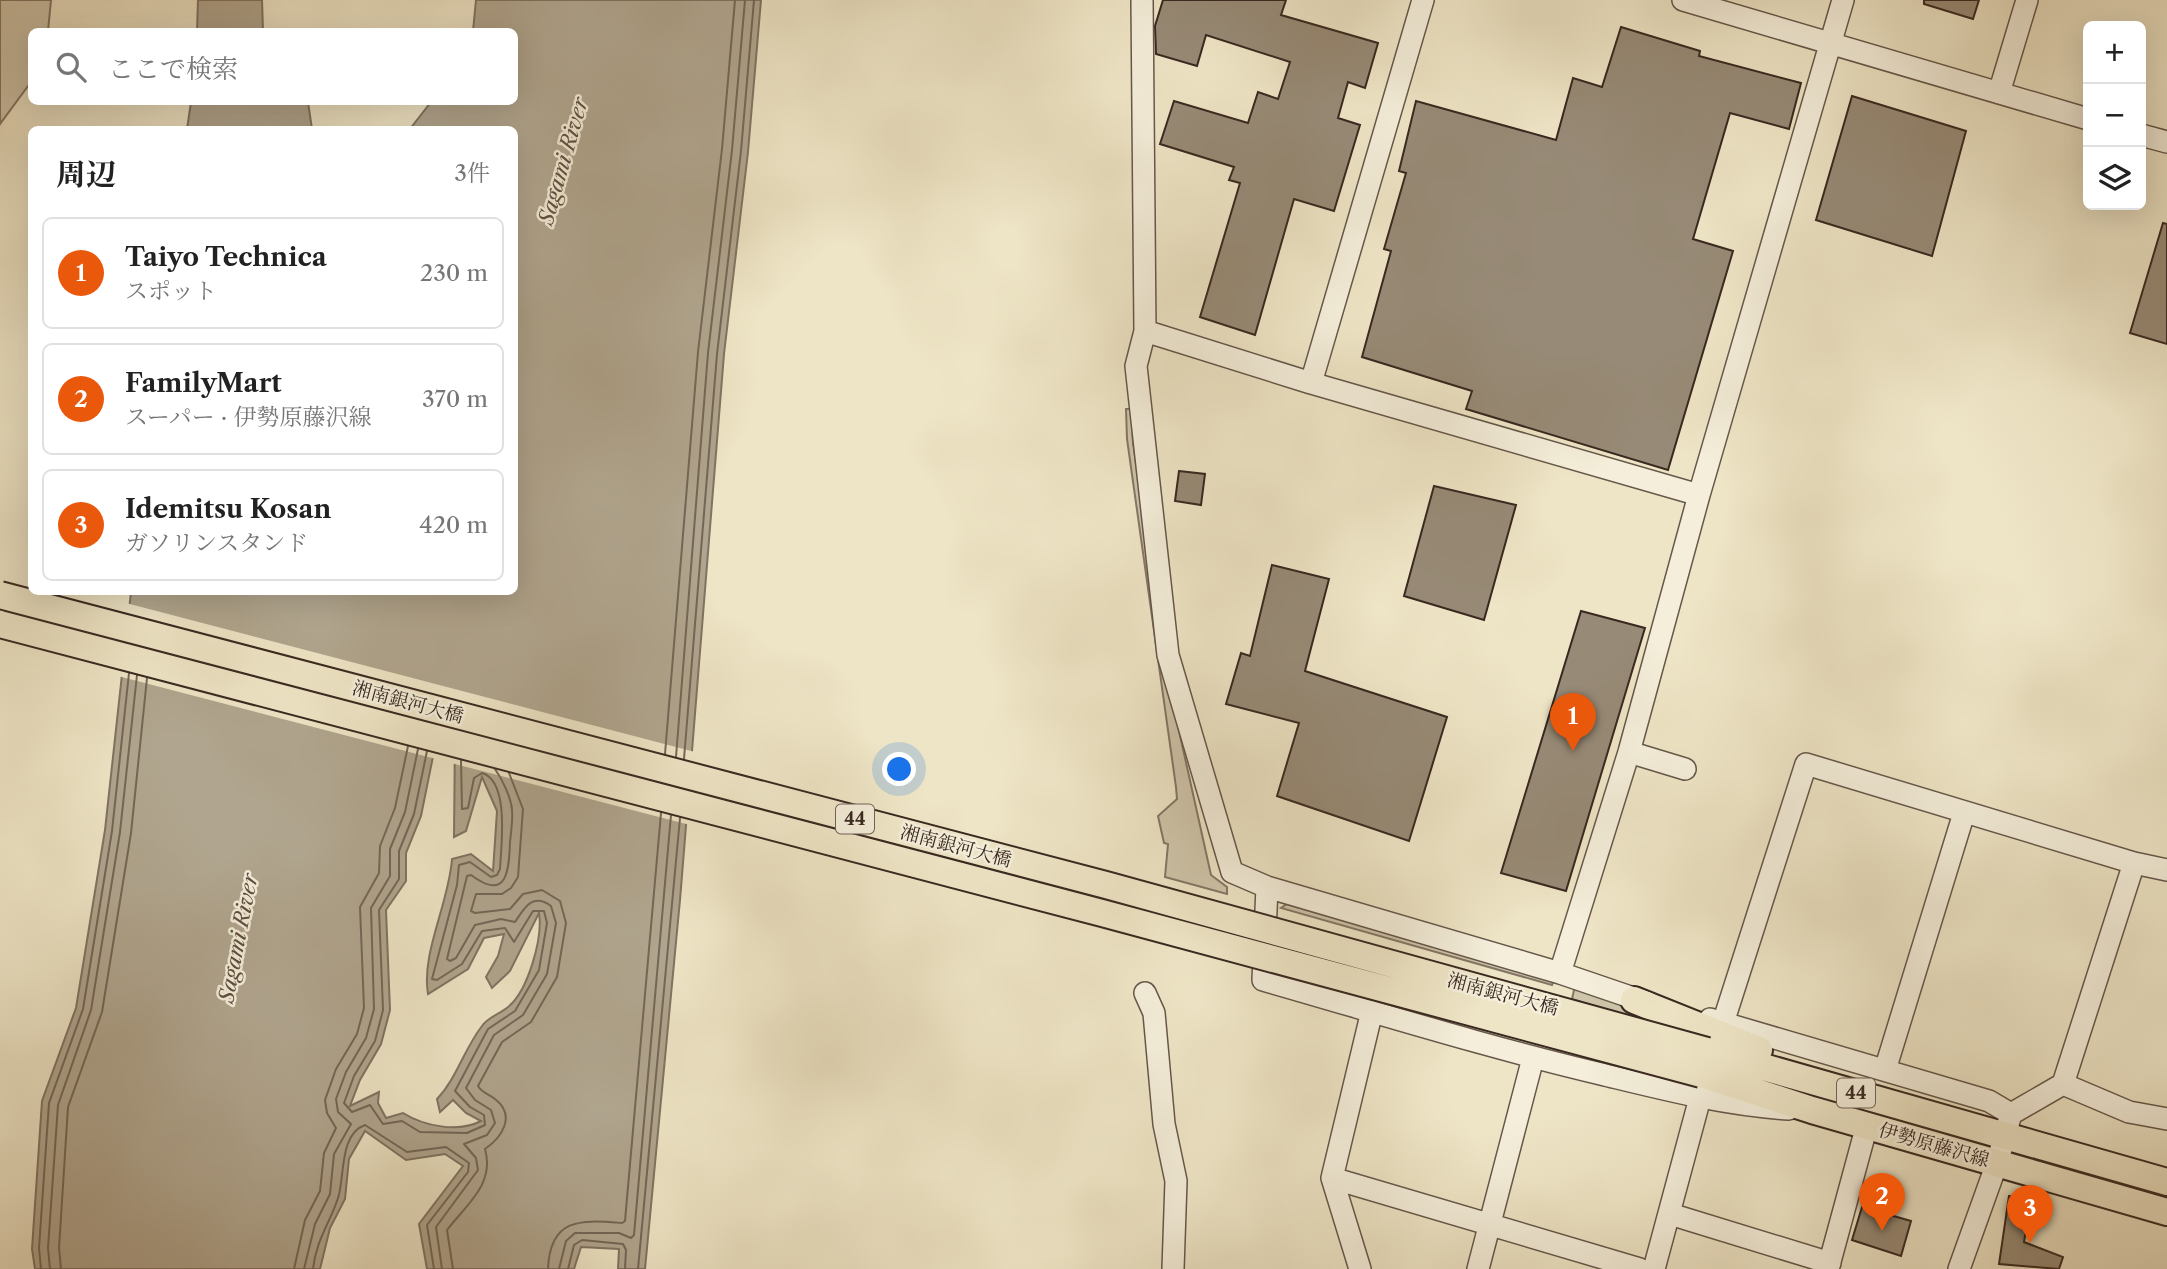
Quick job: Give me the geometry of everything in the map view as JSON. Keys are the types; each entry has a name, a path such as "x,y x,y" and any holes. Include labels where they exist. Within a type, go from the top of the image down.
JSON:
{"main road":[{"name":"湘南銀河大橋","path":"0,595 1106,885 1703,1075"},
{"name":"湘南銀河大橋","path":"0,624 1102,913 1703,1075"},
{"path":"1634,1000 1773,1055 1783,1072"},
{"name":"伊勢原藤沢線","path":"1703,1075 1783,1072 2008,1125 2167,1182"},
{"name":"伊勢原藤沢線","path":"1703,1075 1812,1110 2167,1212"}],"street":[{"path":"1142,0 1144,331 1136,366 1168,655 1232,872 1267,887 1560,973 1634,1000 1723,1023 1989,1101 2008,1125"},
{"path":"1311,383 1423,0"},
{"path":"1683,0 2083,118"},
{"path":"1560,973 1629,752 1699,495 1843,0"},
{"path":"1999,93 2027,0"},
{"path":"2146,136 2167,142"},
{"path":"1144,331 1311,383 1699,495"},
{"path":"1629,752 1685,769"},
{"path":"1723,1023 1806,764 2134,863 2167,870"},
{"path":"1885,1070 1964,813"},
{"path":"1959,1269 2008,1125 2063,1084 2134,863"},
{"path":"1267,887 1263,980 1533,1058 1703,1075 1654,1269"},
{"path":"1145,993 1154,1013 1164,1124 1176,1181 1173,1269"},
{"path":"1360,1269 1332,1178 1372,1011"},
{"path":"1478,1269 1533,1058"},
{"path":"2063,1084 2129,1112 2167,1119"},
{"path":"1670,1214 1829,1266 1867,1125"},
{"path":"1332,1178 1640,1269"}],"shaded area":[{"path":"0,0 51,0 48,28 28,28 28,86 0,124"},
{"path":"1126,409 1131,409 1133,443 1169,686 1211,875 1227,887 1227,894 1165,877 1168,844 1164,843 1158,816 1177,799 1176,787 1127,439"},
{"path":"1290,902 1433,947 1436,945 1554,980 1552,985 1281,908"},
{"path":"1578,989 1704,1035 1703,1039 1572,999 1574,990"}],"water":[{"path":"198,0 262,0 263,28 197,28"},
{"name":"Sagami River","path":"476,0 761,0 748,152 724,354 680,900 645,1269 618,1269 619,1249 581,1247 574,1269 427,1269 419,1224 463,1166 445,1154 406,1160 365,1131 349,1159 345,1199 330,1228 320,1269 35,1269 32,1249 42,1101 76,1008 105,830 131,595 518,595 518,126 412,126 429,105 518,105 518,28 473,28","holes":["441,717 455,734 454,837 466,831 482,777 497,811 493,871 471,854 452,859 428,962 428,994 468,969 484,938 504,934 498,956 486,977 492,988 510,971 539,913 540,924 536,950 522,989 508,1007 482,1026 450,1082 437,1099 440,1112 453,1100 466,1113 481,1121 462,1127 431,1124 403,1113 386,1118 378,1103 379,1092 350,1106 360,1080 381,1044 390,1010 386,910 406,881 406,853 421,816"]},
{"path":"191,105 308,105 312,126 187,126"}],"pier":[{"path":"126,603 695,752 690,825 451,763 451,735 443,724 436,759 118,676"}],"building":[{"path":"1163,0 1286,0 1281,15 1378,43 1365,88 1348,82 1338,118 1360,125 1334,211 1294,199 1255,335 1200,317 1240,183 1229,180 1234,167 1160,144 1174,101 1248,123 1258,92 1278,99 1290,62 1206,35 1197,66 1156,54 1155,26"},
{"path":"1924,0 1979,0 1973,19 1924,4"},
{"path":"1621,27 1700,51 1699,56 1801,83 1789,129 1730,113 1693,239 1733,251 1668,470 1466,409 1472,391 1362,357 1391,251 1384,249 1406,173 1399,171 1416,101 1556,140 1573,78 1602,87"},
{"path":"1852,96 1966,131 1932,256 1816,220"},
{"path":"2163,223 2167,224 2167,344 2130,333"},
{"path":"1179,471 1205,474 1201,505 1175,501"},
{"path":"1434,486 1516,505 1484,620 1404,596"},
{"path":"1272,565 1329,579 1305,671 1447,717 1409,841 1277,796 1299,723 1226,704 1241,653 1250,656"},
{"path":"1581,611 1645,628 1566,891 1501,873"},
{"path":"2009,1196 2031,1199 2024,1242 2063,1257 2059,1269 1999,1264"},
{"path":"1862,1207 1911,1221 1901,1256 1852,1240"}],"place":[{"name":"Taiyo Technica","path":"1573,751"},
{"name":"FamilyMart","path":"1882,1231"},
{"name":"Idemitsu Kosan","path":"2030,1243"}]}
